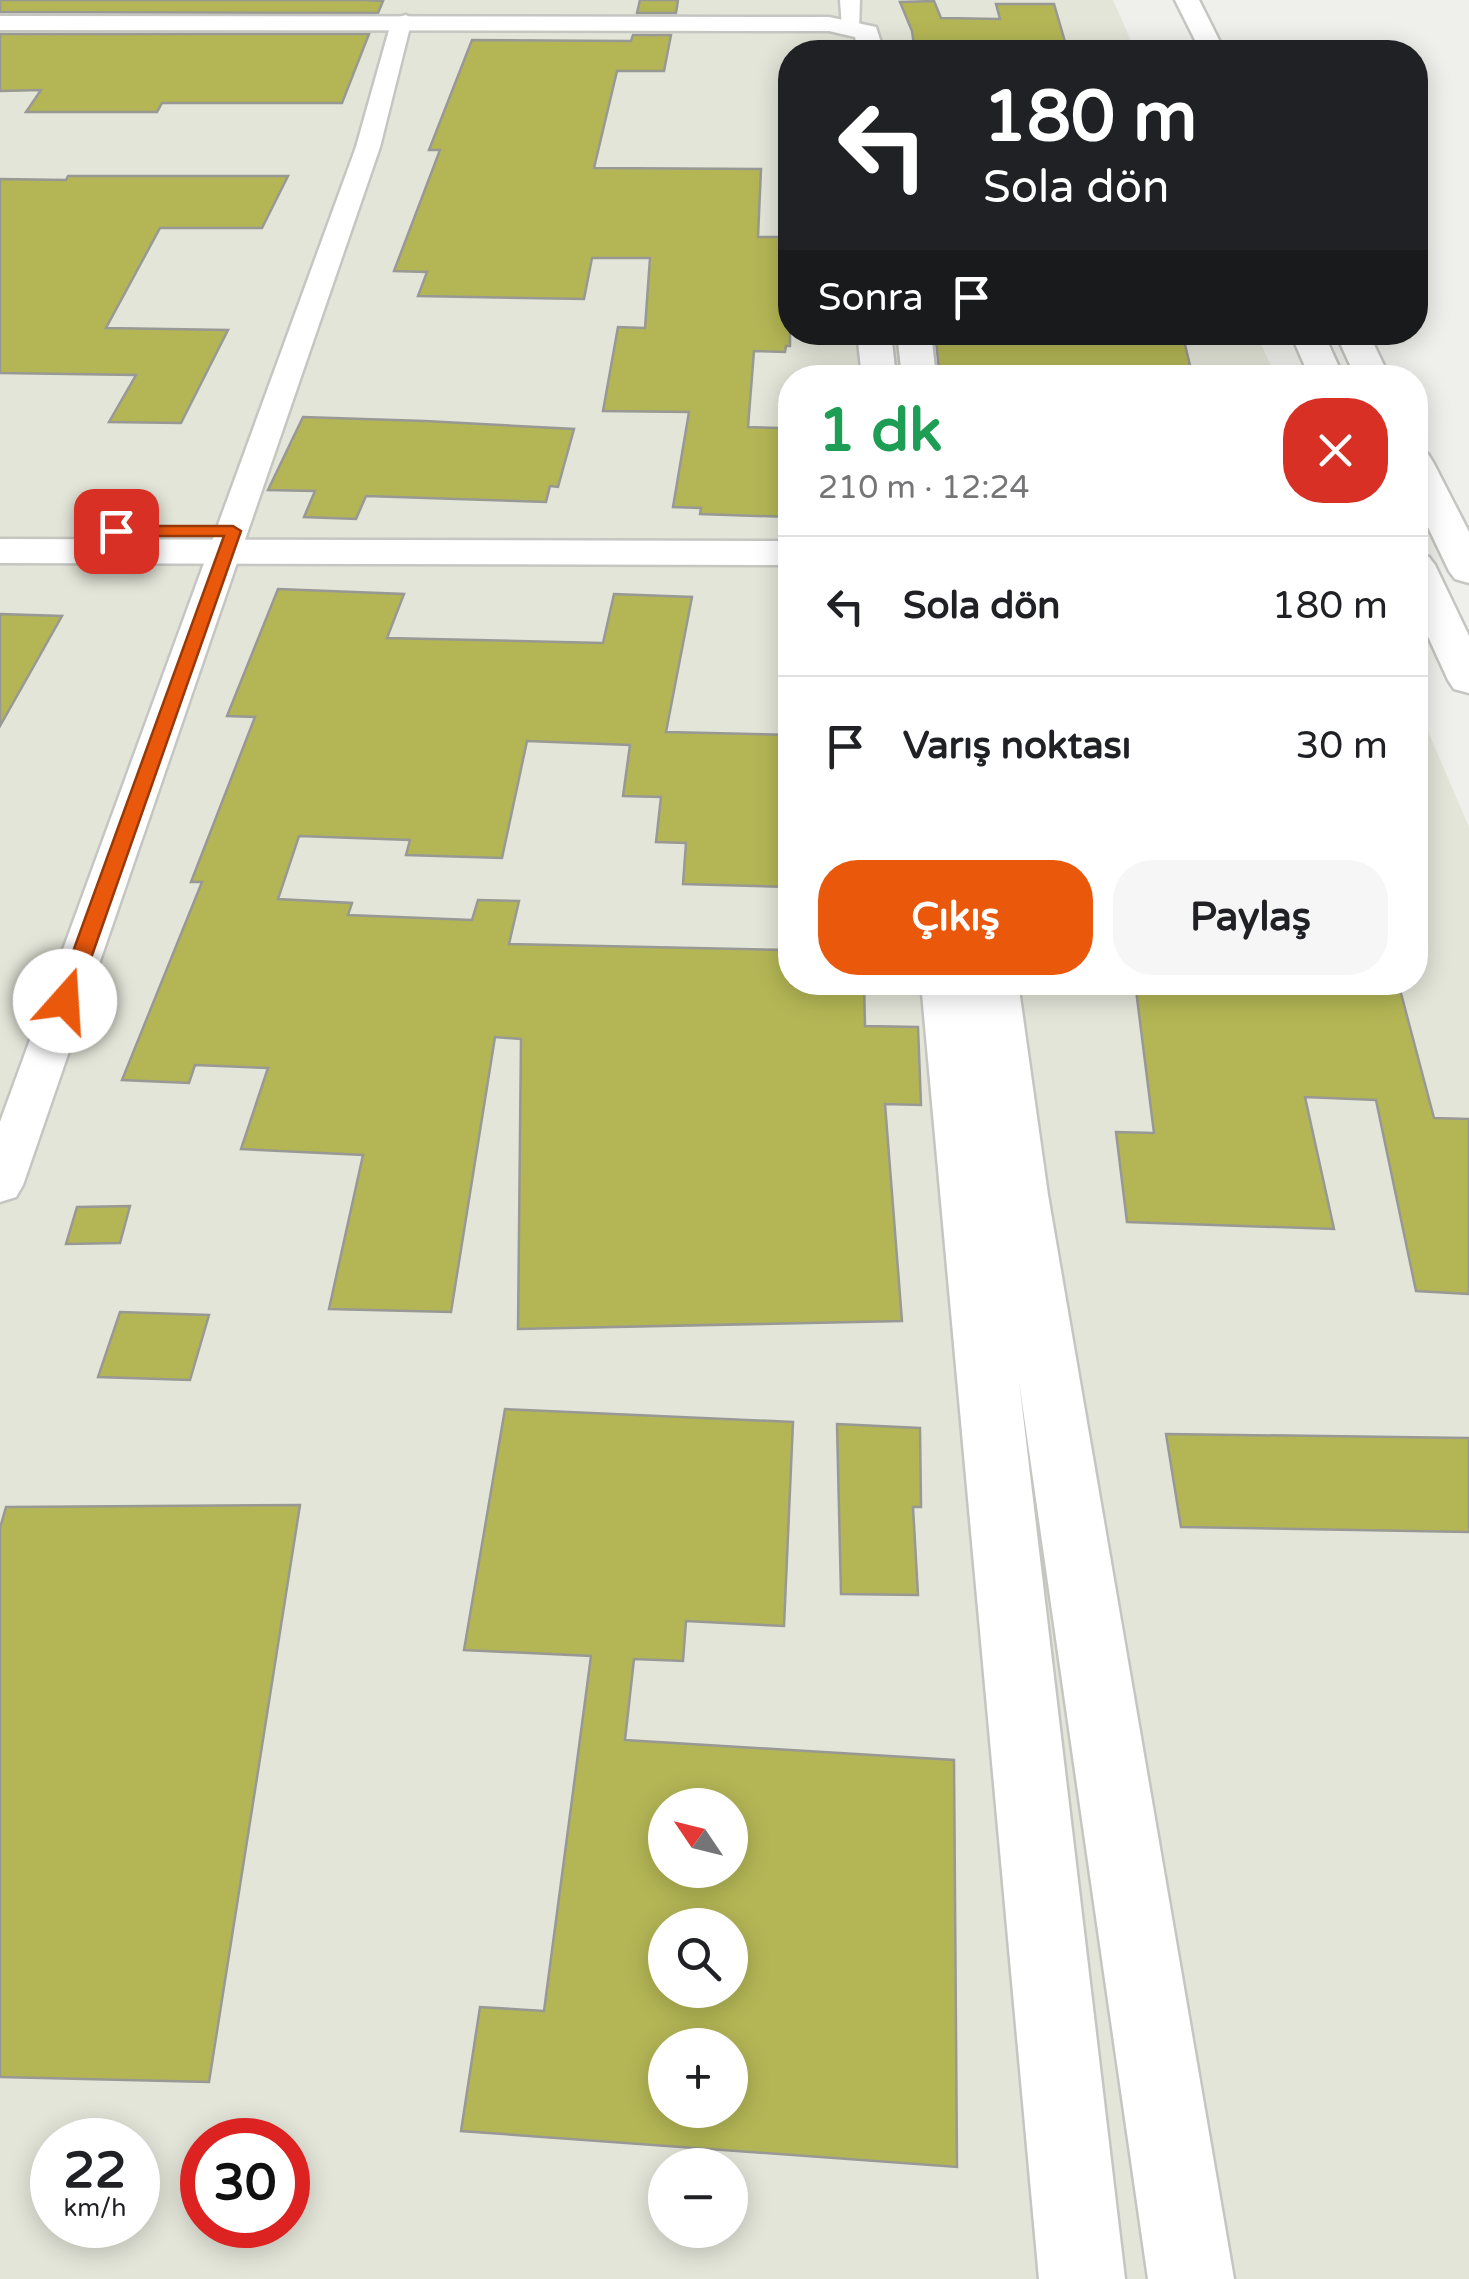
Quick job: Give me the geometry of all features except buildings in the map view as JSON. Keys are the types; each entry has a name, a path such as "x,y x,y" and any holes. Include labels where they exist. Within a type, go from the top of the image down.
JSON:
{"main road":[{"path":"1187,0 1207,40"},
{"path":"0,23 817,30 849,40 867,32 869,40"},
{"path":"0,32 403,26"},
{"path":"1428,488 1469,571"},
{"path":"0,531 230,541 778,553"},
{"path":"0,551 230,541 778,532"},
{"path":"1428,593 1469,680"},
{"path":"947,995 1082,2279"},
{"path":"995,995 1020,1195 1191,2279"}],"street":[{"path":"849,40 850,0"},
{"path":"0,1185 368,146 403,26"}],"shaded area":[{"path":"0,0 1113,0 1131,40 778,40 778,345 1261,345 1271,365 778,365 778,995 1428,995 1428,731 1469,827 1469,2279 0,2279"}],"route":[{"path":"65,1001 233,531 116,531"}]}
